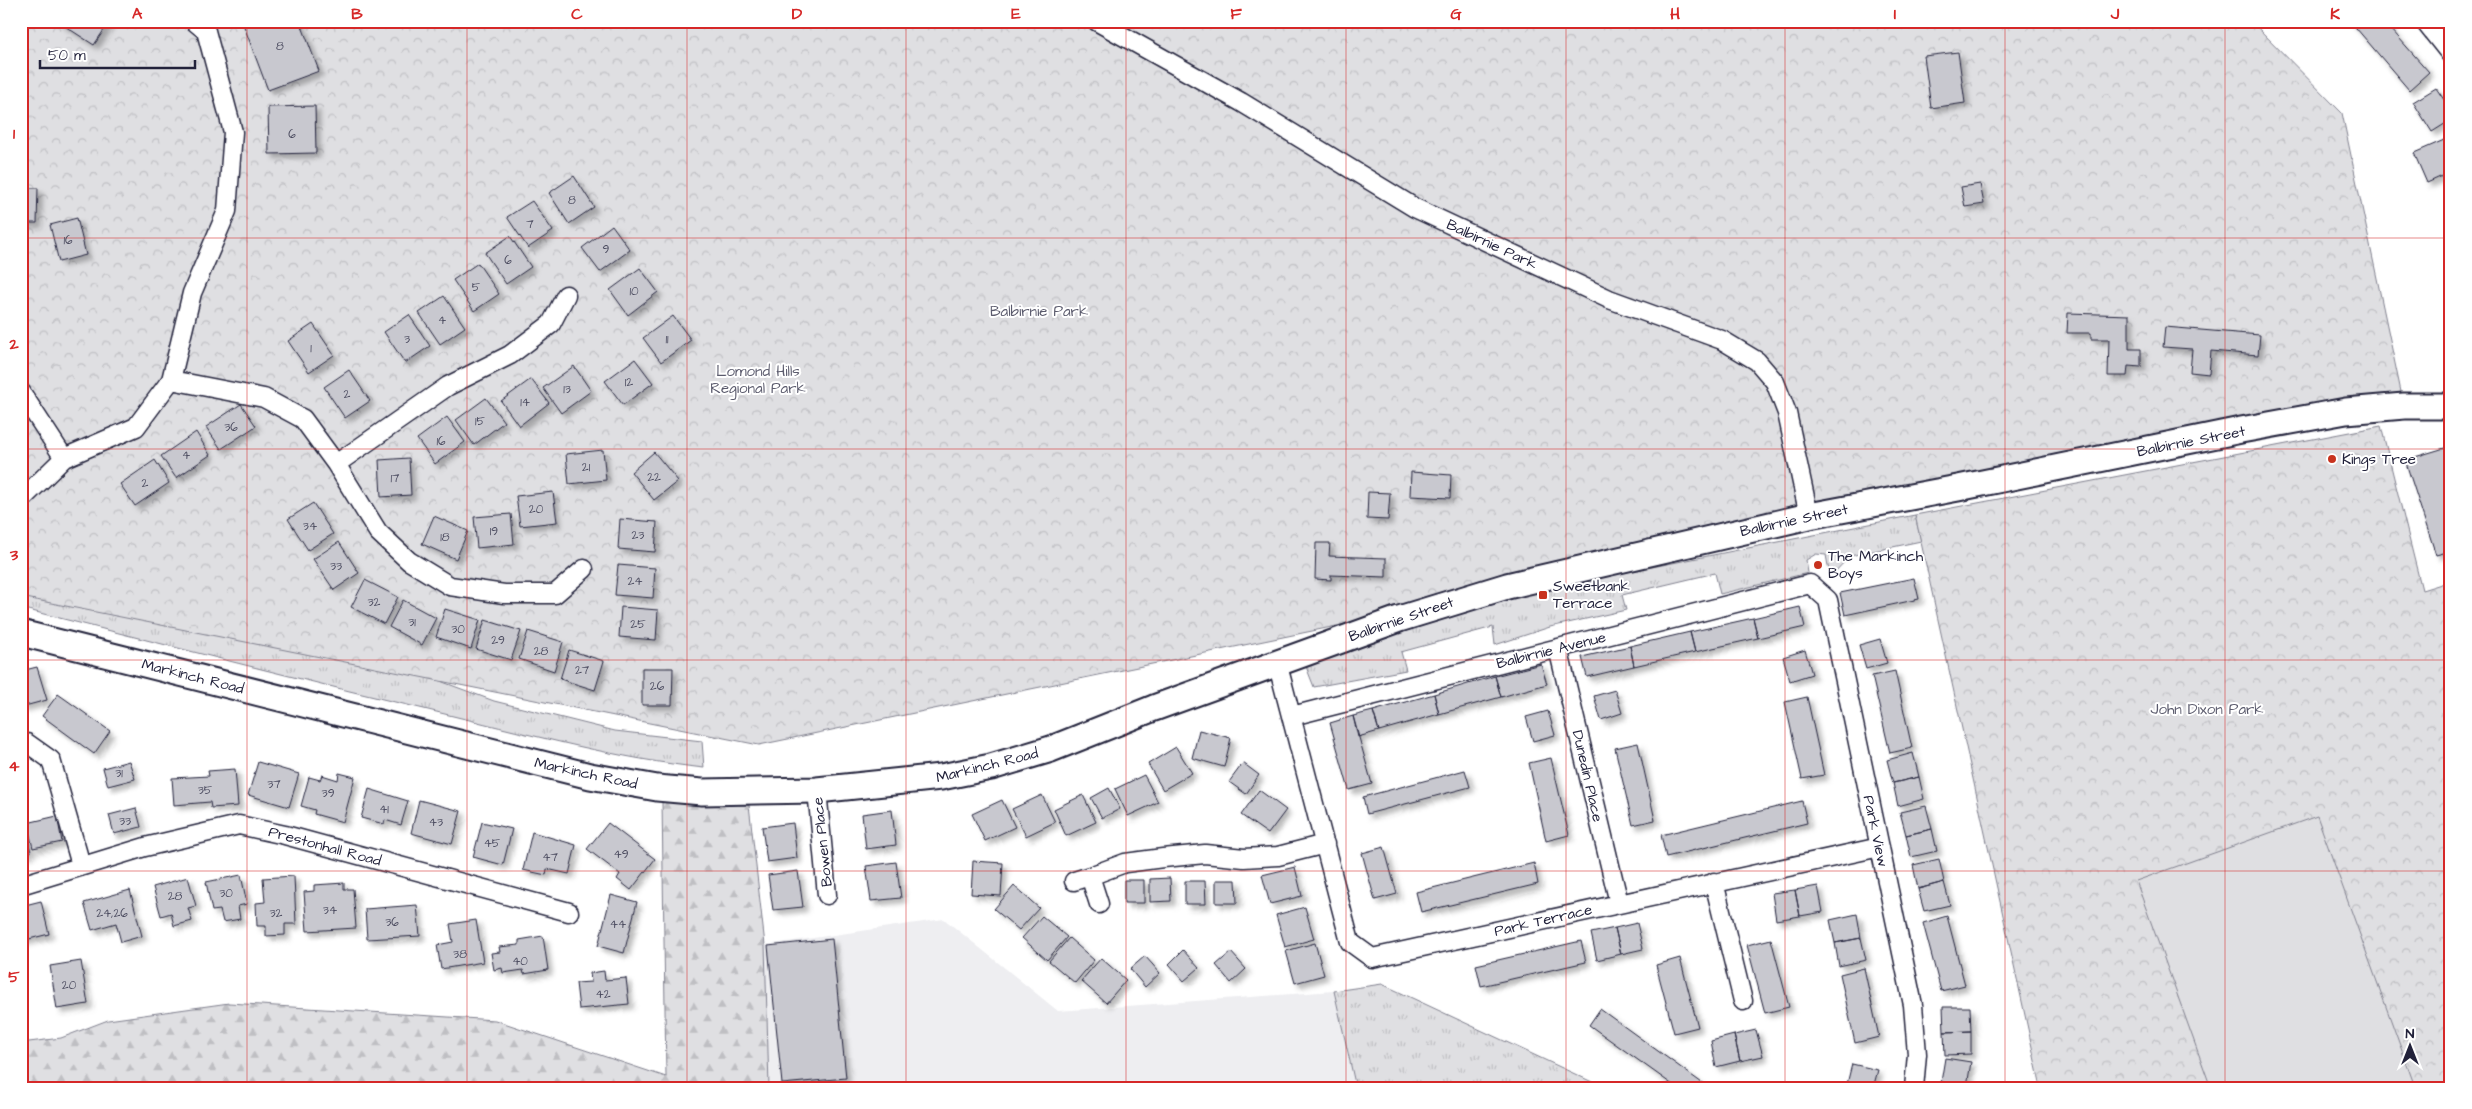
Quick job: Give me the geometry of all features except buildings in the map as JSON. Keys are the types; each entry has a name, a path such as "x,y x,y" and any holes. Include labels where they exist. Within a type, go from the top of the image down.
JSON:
{"main road":[{"name":"Balbirnie Street","path":"1154,708 1399,619 1506,586 1809,516 2337,413 2404,406 2451,406"},
{"name":"Markinch Road","path":"21,633 590,776 657,788 702,792 817,790 941,777 991,767 1051,749 1154,708"}],"street":[{"path":"21,500 64,458 136,427 171,380 192,293 227,210 233,132 206,31 194,21"},
{"name":"Balbirnie Park","path":"1096,21 1241,102 1415,208 1609,299 1722,340 1757,361 1775,382 1787,413 1809,516"},
{"path":"2424,21 2451,55"},
{"path":"336,464 448,386 510,355 551,324 566,295"},
{"path":"171,380 264,398 303,419 336,464 378,532 409,561 450,586 504,594 555,594 584,569"},
{"path":"21,392 64,458"},
{"name":"Balbirnie Avenue","path":"1292,716 1810,584"},
{"name":"Park View","path":"1810,584 1828,600 1913,1005 1917,1054 1914,1088"},
{"name":"Dunedin Place","path":"1558,648 1619,903"},
{"path":"1099,904 1082,878 1125,863 1205,854 1244,858 1278,856 1325,844 1277,662"},
{"path":"27,743 51,760 81,865"},
{"name":"Bowen Place","path":"817,790 827,895"},
{"name":"Prestonhall Road","path":"21,885 81,865 238,825 285,835 569,912"},
{"name":"Park Terrace","path":"1325,844 1350,942 1372,958 1880,847"},
{"path":"1714,882 1743,1000"}],"shaded area":[{"path":"944,919 1058,1011 1334,991 1356,1088 769,1088 765,945"}],"green space":[{"name":"Lomond Hills Regional Park","path":"21,21 2251,21 2342,113 2404,406 759,745 21,597"},
{"name":"John Dixon Park","path":"2381,426 2422,590 2451,581 2451,1088 2041,1088 1915,515"},
{"path":"1915,515 1921,541 1850,556 1830,577 1826,555 1816,554 1806,560 1808,573 1720,594 1715,573 1622,595 1626,610 1550,627 1495,645 1493,627 1401,652 1406,670 1314,687 1305,664 1507,598 1551,587"},
{"path":"21,535 343,645 494,701 615,731 702,741 704,768 641,759 546,739 24,609 21,607"},
{"path":"662,802 749,805 765,945 769,1088 21,1088 21,1043 61,1038 108,1020 229,1003 495,1020 666,1077"},
{"path":"2317,816 2414,1084 2403,1088 2211,1088 2136,881"},
{"path":"1382,984 1605,1088 1356,1088 1334,991"}],"place":[{"name":"Kings Tree","path":"2332,459"},
{"name":"The Markinch Boys","path":"1818,565"},
{"name":"Sweetbank Terrace","path":"1543,595"}]}
